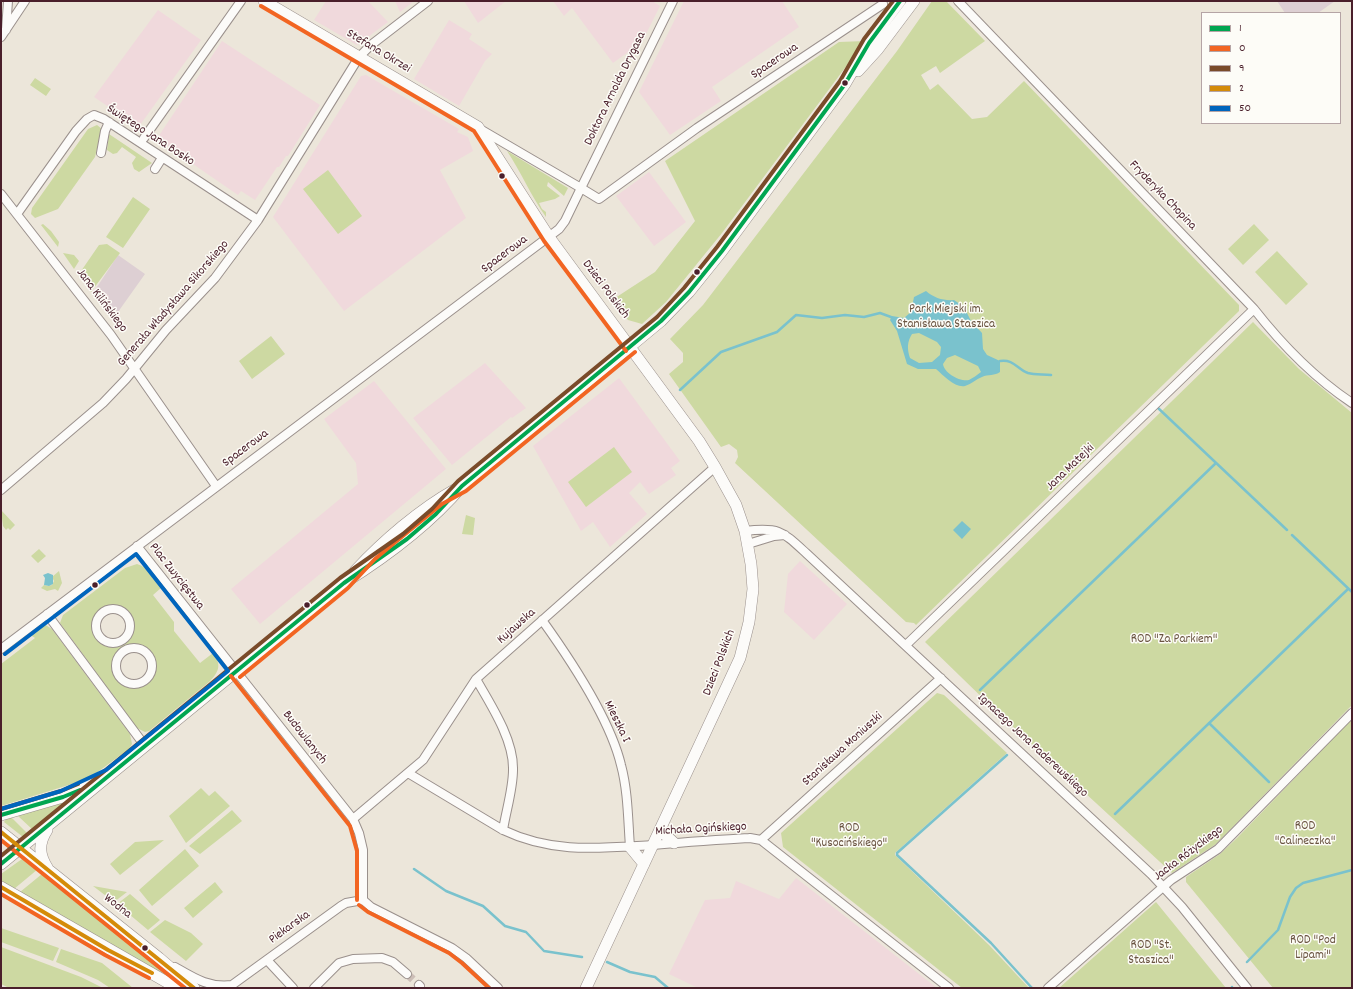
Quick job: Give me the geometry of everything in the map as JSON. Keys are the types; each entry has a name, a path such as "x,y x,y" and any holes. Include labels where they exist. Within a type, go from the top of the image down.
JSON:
{"street":[{"path":"3,33 8,1"},
{"path":"3,33 25,1"},
{"path":"144,138 241,1"},
{"name":"Stefana Okrzei","path":"264,1 580,188"},
{"name":"Generała Władysława Sikorskiego","path":"1,490 92,413 215,278 258,220 360,57 371,45 428,1"},
{"name":"Doktora Arnolda Drygasa","path":"580,188 673,1"},
{"path":"1,864 344,583 371,555 400,530 439,499 462,486 661,321 694,287 845,84 869,43 900,1"},
{"path":"845,84 878,49 914,1"},
{"name":"Fryderyka Chopina","path":"958,1 1254,309 1275,336 1298,360 1320,381 1352,403"},
{"name":"Spacerowa","path":"137,546 549,237 565,221 580,188 599,199 697,128 883,4"},
{"name":"Świętego Jana Bosko","path":"17,214 87,119 94,115 109,122 258,220"},
{"path":"101,153 105,131 109,122"},
{"name":"Stefana Okrzei","path":"478,127 549,237"},
{"path":"155,169 162,158"},
{"name":"Jana Kilińskiego","path":"1,194 82,296 216,486"},
{"name":"Dzieci Polskich","path":"549,237 699,441 715,467 736,505 745,531 752,573 750,622 743,649 728,686 586,988"},
{"name":"Jana Matejki","path":"906,645 1254,309"},
{"name":"Kujawska","path":"353,819 423,760 476,680 715,467"},
{"name":"Ignacego Jana Paderewskiego","path":"745,531 770,529 786,535 906,645 1164,887 1247,988"},
{"path":"748,544 774,536 786,535"},
{"name":"Plac Zwycięstwa","path":"1,649 137,546 236,672"},
{"path":"107,610 120,610 128,617 130,630 127,637 121,641 108,642 102,639 96,628 98,619 107,610"},
{"path":"47,614 145,746"},
{"name":"Mieszka I","path":"542,620 580,677 615,745 624,775 630,847"},
{"path":"134,648 147,654 152,667 145,681 133,684 127,683 120,678 116,665 122,652 134,648"},
{"name":"Budowlanych","path":"236,672 353,819"},
{"name":"Stanisława Moniuszki","path":"761,840 941,678"},
{"path":"476,680 507,739 513,760 513,771 503,830"},
{"name":"Jacka Różyckiego","path":"1048,988 1171,880 1218,849 1230,839 1352,713"},
{"name":"Michała Ogińskiego","path":"408,773 516,837 565,848 585,850 750,838 761,840 949,988"},
{"path":"1,815 63,797 109,775"},
{"path":"1,811 19,810"},
{"path":"353,819 359,833 363,850 364,900 371,907 452,948 498,988"},
{"path":"52,823 43,836 39,847 42,859 54,876"},
{"path":"660,830 674,844"},
{"name":"Wodna","path":"1,832 20,849 179,974 194,988"},
{"path":"630,847 644,864"},
{"path":"1,887 174,986 181,985 182,982 179,974"},
{"path":"1,894 35,907"},
{"name":"Piekarska","path":"159,958 198,981 214,986 223,986 238,982 346,903 364,900"},
{"path":"314,988 339,964 353,959 382,958 396,965 407,974"},
{"path":"267,960 293,988"}],"shaded area":[{"path":"326,1 368,1 388,22 357,45 314,20"},
{"path":"395,1 414,1 400,12"},
{"path":"464,1 506,1 478,23"},
{"path":"553,1 652,1 660,6 642,42 613,63 572,8 564,16"},
{"path":"684,1 782,1 799,27 712,87 721,101 670,135 639,92"},
{"path":"1277,1 1335,1 1319,12 1284,12"},
{"path":"158,10 201,40 140,125 137,126 94,97"},
{"path":"449,20 472,34 469,39 492,54 485,61 459,106 414,79"},
{"path":"222,41 320,105 288,156 286,156 279,167 277,167 255,200 241,191 238,195 158,140 158,137"},
{"path":"366,75 459,129 457,132 468,137 473,151 440,170 466,218 344,311 273,217 361,76"},
{"path":"649,172 686,222 654,246 616,196"},
{"path":"118,255 145,274 118,312 107,304 103,306 101,302 109,296 97,287"},
{"path":"97,287 109,296 107,304 120,315 114,323 91,292"},
{"path":"485,363 526,408 512,418 511,417 452,465 413,418"},
{"path":"619,378 680,461 671,468 676,475 649,494 640,482 629,493 647,514 610,547 593,522 581,531 533,446"},
{"path":"374,381 446,469 260,624 231,589 358,484 356,463 324,419"},
{"path":"800,561 847,604 814,640 784,612 788,574"},
{"path":"796,878 937,988 698,988 669,974 705,900 730,898 736,881 779,899"}],"green space":[{"name":"Park Miejski im. Stanisława Staszica","path":"932,1 946,1 985,41 940,73 936,66 921,75 930,90 938,84 972,119 987,117 1024,81 1239,305 1239,311 916,625 914,623 906,622 735,463 738,457 737,450 729,444 721,447 669,374 683,362 683,353 670,339 703,305 897,51"},
{"path":"865,41 722,233 666,302 642,324 628,320 612,300 655,272 695,221 665,161 839,42"},
{"path":"35,78 51,89 46,96 30,85"},
{"path":"97,125 102,129 95,157 58,209 35,218 31,214 32,208 88,129"},
{"path":"109,134 152,163 139,172 134,169 132,163 136,157 122,147 117,153 113,154 107,150"},
{"path":"507,151 568,188 564,196 548,182 547,186 560,196 555,199 539,203 542,209 546,212 546,217 517,167"},
{"path":"328,170 362,216 338,234 303,189"},
{"path":"133,197 150,209 123,248 106,237"},
{"path":"43,224 51,231 59,242 58,247 41,225"},
{"path":"1254,224 1269,240 1243,265 1228,249"},
{"path":"107,244 120,253 91,292 79,274 99,245"},
{"path":"1277,251 1308,284 1286,305 1255,272"},
{"path":"63,253 74,255 79,261 74,269"},
{"name":"ROD \"Za Parkiem\"","path":"1253,322 1299,369 1352,413 1352,705 1216,844 1172,873 996,711 925,642"},
{"path":"271,336 285,354 252,379 239,361"},
{"path":"614,447 632,472 586,507 568,482"},
{"path":"1,510 15,525 10,530 8,528 6,530 3,526"},
{"path":"466,515 475,518 473,535 462,534"},
{"path":"39,549 46,556 38,563 31,556"},
{"path":"137,564 145,568 154,577 161,588 153,595 174,622 174,631 200,663 213,653 218,661 217,672 209,682 149,731 145,732 137,728 60,623 63,615 125,568","holes":["109,609 122,611 125,613 130,623 128,635 117,643 104,640 97,630 99,618","131,649 144,652 149,657 152,664 151,672 147,678 137,684 125,681 120,677 116,670 119,656"]},
{"path":"59,571 62,583 58,591 55,589 47,591 41,588 44,585 52,585 54,581 52,577"},
{"path":"44,624 52,629 130,734 132,744 129,749 88,779 1,806 1,664 35,638 29,634"},
{"name":"ROD \"Kusocińskiego\"","path":"937,693 944,695 1007,753 895,853 895,855 989,945 1029,988 962,988 783,847 781,833"},
{"name":"ROD \"Calineczka\"","path":"1352,719 1352,988 1273,988 1186,882 1186,877 1220,854 1237,838"},
{"path":"201,788 209,796 215,791 230,806 186,843 169,816"},
{"path":"67,801 33,830 18,816 19,815"},
{"path":"232,810 242,821 200,854 189,846"},
{"path":"11,817 28,834 23,837 4,822 6,819"},
{"path":"164,840 120,875 110,864 135,842"},
{"path":"185,849 199,866 152,906 139,890"},
{"path":"22,859 25,859 38,869 14,889 1,881 1,874"},
{"path":"42,874 177,982 20,892"},
{"path":"215,882 223,892 193,918 184,908"},
{"path":"93,886 127,892 114,902"},
{"path":"130,894 160,920 148,930 117,904"},
{"name":"ROD \"St. Staszica\"","path":"1156,902 1226,988 1059,988"},
{"path":"165,920 191,933 203,944 186,961 150,932"},
{"path":"1,928 59,948 53,961 1,942"},
{"path":"1,947 81,977 103,988 9,988 1,984"},
{"path":"61,949 102,963 133,988 110,988 98,980 56,962"}],"water":[{"path":"926,291 932,296 947,300 954,300 964,307 971,321 982,333 983,349 987,355 1000,361 1000,372 984,376 965,386 961,386 950,381 936,369 918,369 907,364 897,331 890,320 892,316 904,318 911,312 914,297","holes":["919,333 937,342 941,347 940,355 932,362 919,363 910,358 908,349 909,340 912,334","955,355 978,366 981,372 969,380 961,380 949,374 943,364 947,358"]},
{"path":"962,521 971,529 962,539 953,530"},
{"path":"48,573 53,575 53,584 49,586 44,585 45,578 43,575"}],"waterway":[{"path":"680,390 721,352 777,332 796,315 822,318 845,315 864,317 880,313 891,317"},
{"path":"1000,361 1009,361 1028,373 1051,375"},
{"path":"1158,408 1287,530"},
{"path":"980,690 1216,463"},
{"path":"1292,535 1352,592"},
{"path":"1115,814 1348,589"},
{"path":"1209,723 1269,782"},
{"path":"1007,755 897,853 897,855 991,943 1032,988"},
{"path":"414,869 446,891 483,906 505,926 526,932 544,951 582,957"},
{"path":"1247,962 1278,930 1290,897 1296,888 1303,883 1352,870"},
{"path":"607,962 630,972 655,977 668,988"}],"tunnel":[{"path":"407,974 419,985"}],"transit line":[{"name":"9","path":"1,856 340,578 403,534 432,509 458,481 657,317 684,288 717,247 840,81 864,39 893,1"},
{"name":"1","path":"1,864 344,583 407,539 436,514 462,486 661,321 689,292 722,251 845,84 869,43 900,1"},
{"name":"0","path":"261,6 474,131 544,241 626,351"},
{"name":"0","path":"240,677 348,588 375,559 404,535 442,504 466,491 635,352"},
{"name":"50","path":"1,809 61,791 106,770 228,671 136,554 5,654"},
{"name":"0","path":"231,676 350,826 357,851 357,900"},
{"name":"9","path":"1,809 61,791 78,784"},
{"name":"1","path":"1,815 63,797 80,790"},
{"name":"2","path":"1,832 194,988"},
{"name":"0","path":"1,840 185,988"},
{"name":"2","path":"1,887 108,950 152,973"},
{"name":"0","path":"1,894 105,955 149,978"},
{"name":"0","path":"359,905 368,912 449,953 489,988"}],"park label":[{"name":"ROD \"Pod Lipami\"","path":"1313,948"}]}
